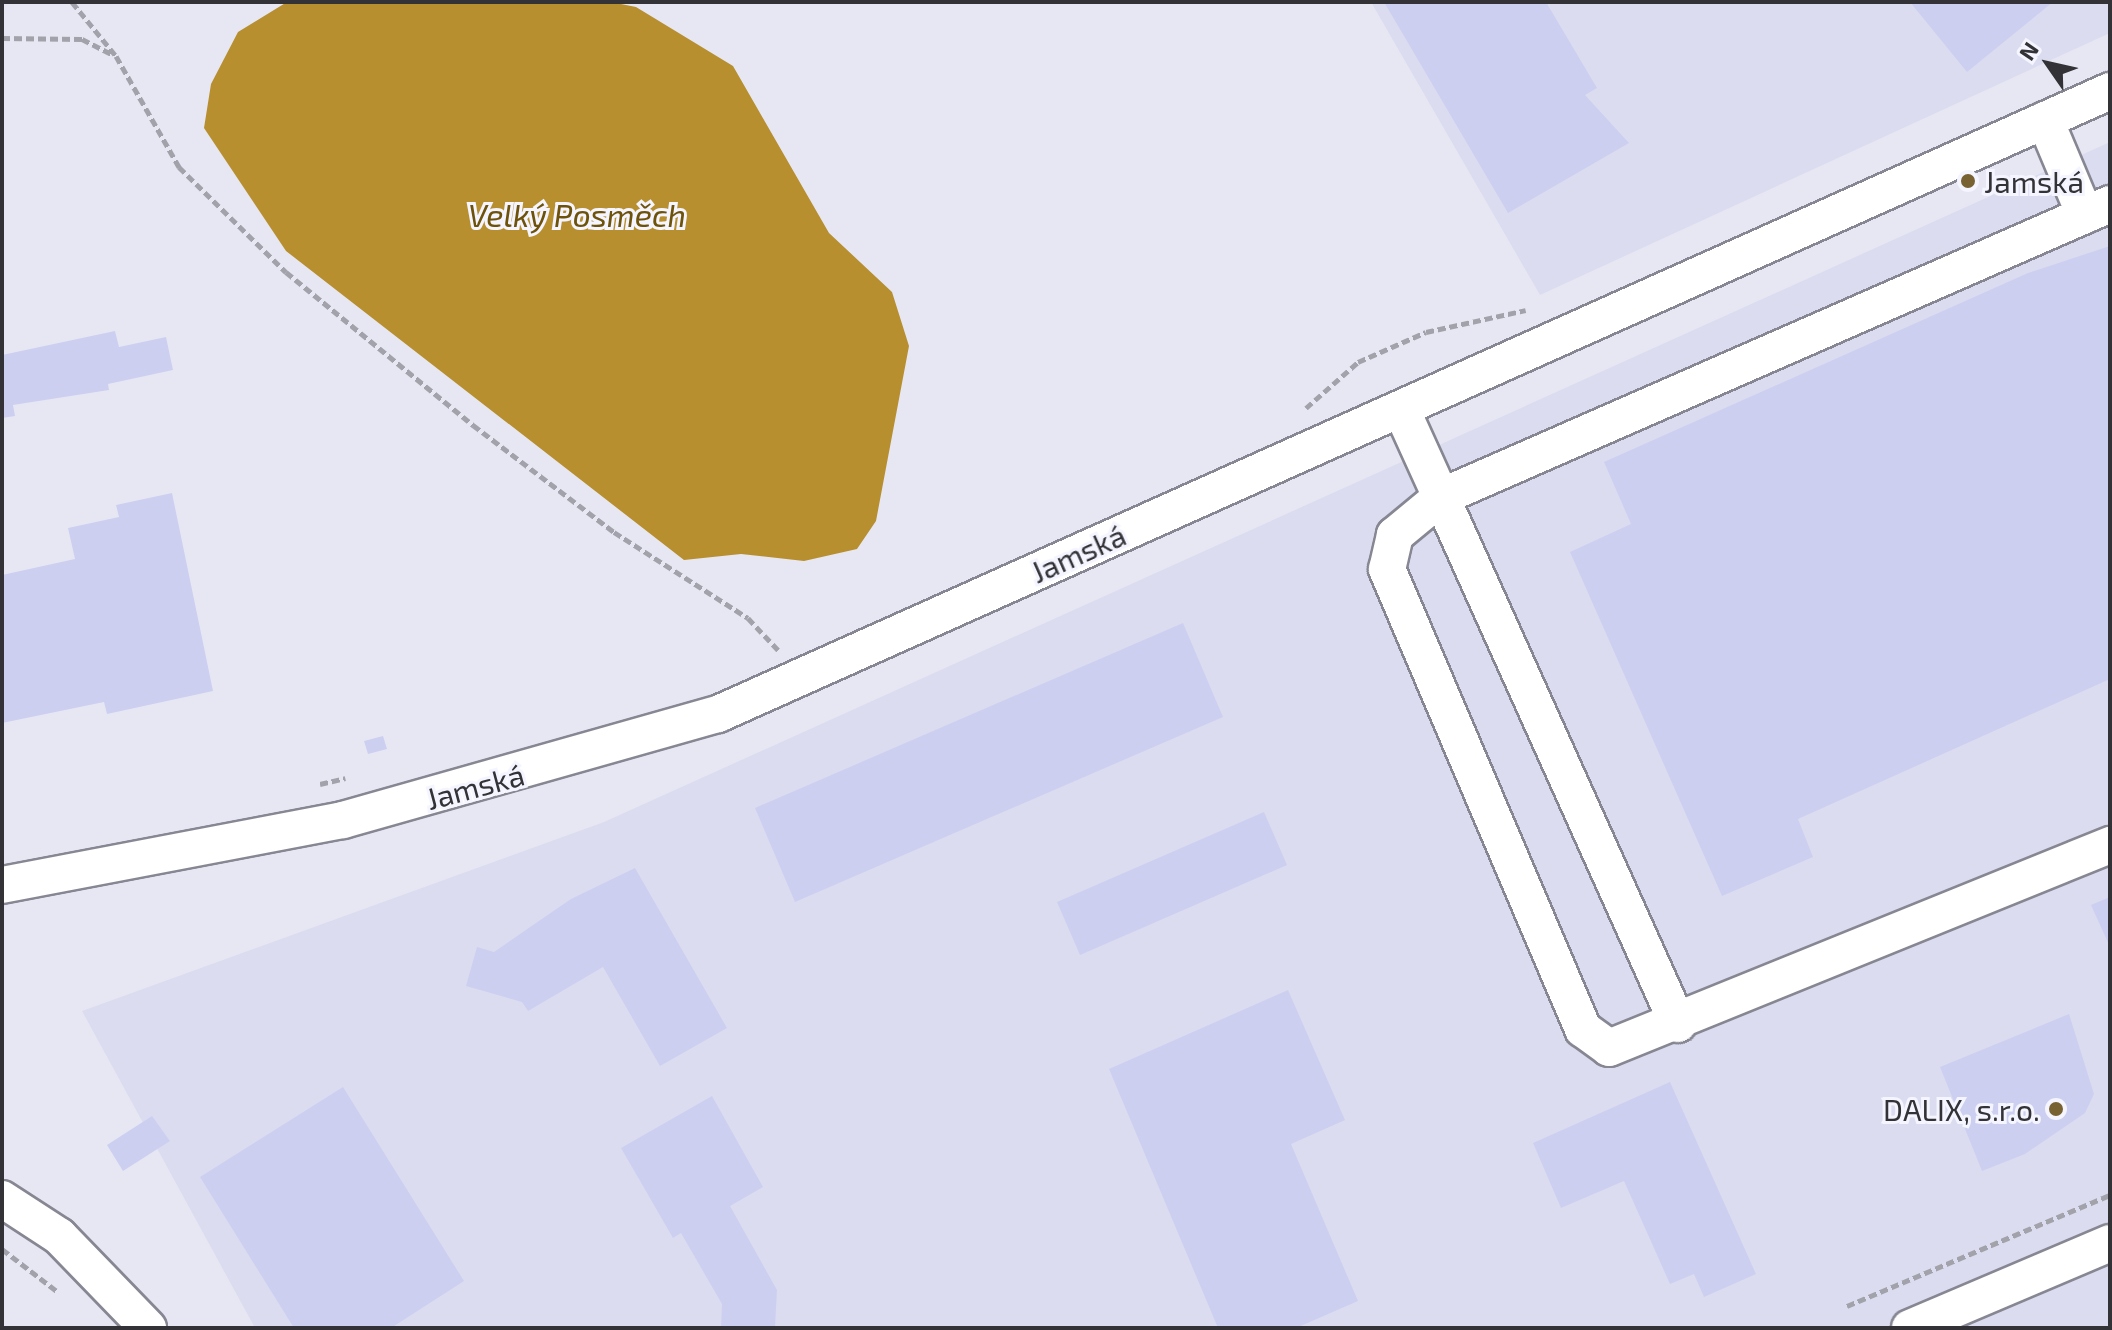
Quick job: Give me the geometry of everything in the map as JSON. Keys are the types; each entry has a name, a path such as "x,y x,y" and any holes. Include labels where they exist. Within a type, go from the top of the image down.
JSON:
{"street":[{"name":"Jamská","path":"2,885 373,813 644,740 804,677 2110,91"},
{"path":"2045,120 2097,210 1441,497 1395,535 1387,569 1583,1029 1609,1048 1678,1024 2110,845"},
{"path":"1402,411 1678,1024"},
{"path":"2,1199 59,1236 148,1328"},
{"path":"1910,1328 2110,1243"}],"path":[{"path":"72,2 116,56 179,167 286,272 485,434 614,532 748,618 804,677"},
{"path":"2,38 82,39 116,56"},
{"path":"1298,415 1358,362 1426,332 1534,308"},
{"path":"763,654 791,642"},
{"path":"303,787 361,775"},
{"path":"1847,1306 2110,1195"},
{"path":"2,1249 69,1302"}],"shaded area":[{"path":"1371,2 2110,2 2110,33 1540,295"},
{"path":"2110,142 2110,1328 255,1328 82,1011 604,822"}],"water":[{"name":"Velký Posměch","path":"287,2 611,2 636,7 733,66 829,233 892,292 909,346 876,521 857,549 804,561 741,554 684,560 286,251 204,128 211,84 238,32"}],"building":[{"path":"1384,2 1546,2 1597,88 1585,95 1629,143 1508,213"},
{"path":"1910,2 2053,2 1967,72"},
{"path":"2110,246 2110,679 1798,819 1813,857 1722,896 1570,552 1631,524 1604,462 2028,273"},
{"path":"115,331 119,347 166,337 173,370 108,384 109,390 13,405 15,416 2,418 2,355"},
{"path":"172,493 213,691 107,714 104,702 2,723 2,575 75,559 68,528 119,517 116,505"},
{"path":"1183,623 1223,717 795,902 755,808"},
{"path":"383,736 387,749 368,754 364,741"},
{"path":"1264,812 1287,865 1080,955 1057,902"},
{"path":"635,868 727,1028 660,1066 603,967 528,1011 522,1002 466,986 477,947 494,952 571,899"},
{"path":"2110,897 2110,947 2091,905"},
{"path":"1288,990 1345,1120 1291,1144 1358,1301 1296,1328 1218,1328 1109,1069"},
{"path":"2069,1014 2094,1094 2085,1113 2025,1154 1982,1171 1940,1067"},
{"path":"1670,1082 1756,1274 1704,1297 1694,1274 1670,1284 1624,1181 1561,1208 1533,1143"},
{"path":"343,1087 464,1281 391,1328 294,1328 200,1177"},
{"path":"712,1096 763,1187 730,1206 777,1290 775,1328 721,1328 722,1304 681,1233 673,1238 621,1148"},
{"path":"152,1116 170,1141 123,1171 107,1145"}],"place":[{"name":"Jamská","path":"1968,181"},
{"name":"DALIX, s.r.o.","path":"2056,1109"}]}
